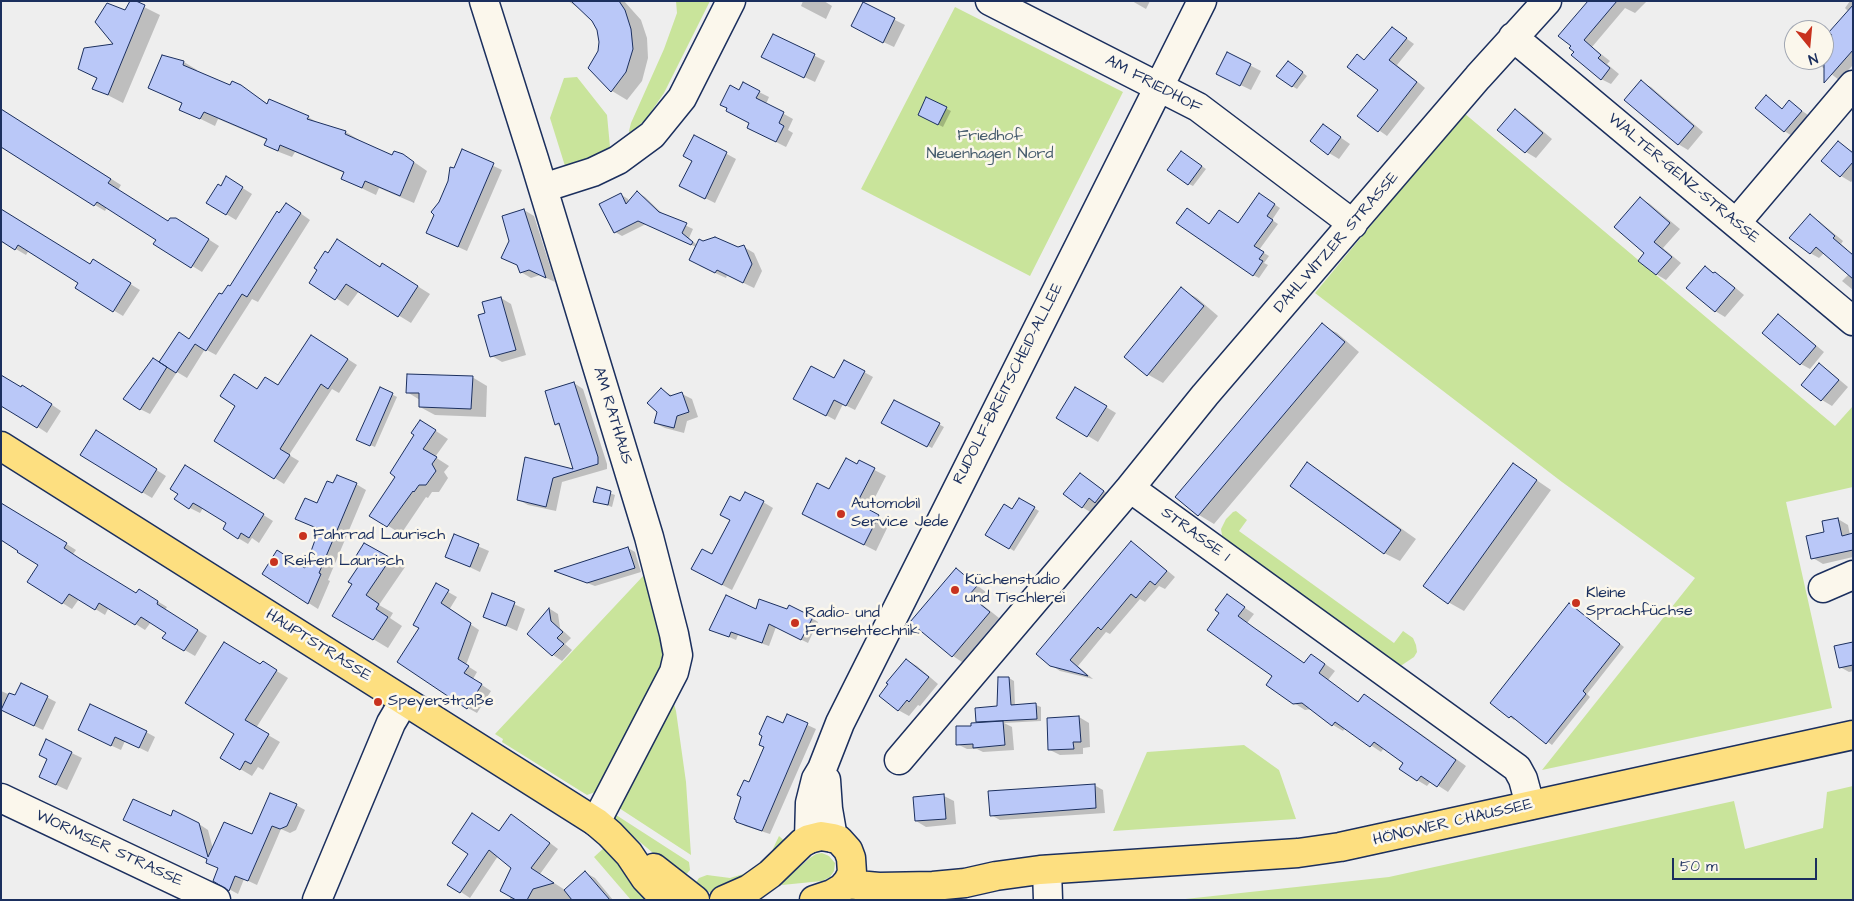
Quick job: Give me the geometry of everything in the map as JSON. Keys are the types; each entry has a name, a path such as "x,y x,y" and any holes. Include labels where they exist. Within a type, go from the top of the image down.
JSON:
{"main road":[{"name":"HAUPTSTRASSE","path":"1,446 596,822 629,854 645,878 666,900"},
{"name":"HÖNOWER CHAUSSEE","path":"848,873 876,871 933,886 1047,870 1340,848 1853,735"},
{"path":"724,900 749,888 770,874 802,842 821,838 840,840 848,850 848,873 832,894 814,900"},
{"name":"HAUPTSTRASSE","path":"629,854 655,869 696,900"}],"street":[{"name":"AM RATHAUS","path":"484,1 649,536 678,655 674,672 596,822"},
{"path":"542,188 593,172 618,160 652,135 682,98 731,1"},
{"name":"AM FRIEDHOF","path":"990,1 1198,107 1353,224"},
{"name":"RUDOLF-BREITSCHEID-ALLEE","path":"821,838 828,809 827,785 822,770 840,723 1202,1"},
{"name":"DAHLWITZER STRASSE","path":"1130,488 1205,395 1513,37 1547,1"},
{"name":"WALTER-GENZ-STRASSE","path":"1513,37 1853,321"},
{"path":"1736,223 1853,85"},
{"path":"899,760 1130,488"},
{"name":"STRASSE 1","path":"1130,488 1517,768 1523,779 1530,805"},
{"path":"1824,588 1853,575"},
{"path":"317,900 391,723 404,701"},
{"name":"WORMSER STRASSE","path":"1,798 216,900"},
{"path":"1047,870 1048,900"}],"green space":[{"path":"676,1 710,1 664,93 646,119 630,134 631,123 664,49 677,13"},
{"name":"Friedhof Neuenhagen Nord","path":"955,7 1123,92 1030,276 861,189"},
{"path":"577,77 607,115 610,147 599,154 565,166 550,118 564,78"},
{"path":"1464,113 1835,426 1853,406 1853,487 1786,502 1832,708 1542,770 1695,578 1562,482 1315,293"},
{"path":"1236,511 1247,520 1239,531 1394,643 1403,631 1413,638 1417,652 1414,657 1402,665 1388,667 1224,548 1221,529 1226,519"},
{"path":"644,575 663,652 661,667 598,791 587,795 502,742 503,739 495,734"},
{"path":"672,697 676,711 686,782 691,855 616,806"},
{"path":"1244,745 1279,770 1296,819 1113,831 1147,752"},
{"path":"1853,786 1853,900 1176,900 1389,877 1734,801 1745,849 1823,828 1827,792"},
{"path":"613,813 689,862 690,870 683,878 610,817"},
{"path":"779,836 789,845 765,869 742,884 723,892 712,893 693,887 699,878 707,875 730,878 764,868"},
{"path":"605,847 608,848 649,900 631,900 594,857"},
{"path":"822,853 829,856 835,863 834,871 830,877 822,881 782,885 781,883 810,858"}],"building":[{"path":"130,1 136,1 145,5 108,95 92,89 97,78 78,69 84,48 113,44 95,22 107,3 125,10"},
{"path":"571,1 619,1 625,10 631,29 633,49 626,72 611,92 588,68 598,51 597,30 592,21"},
{"path":"1588,1 1617,1 1584,40 1601,55 1598,58 1610,68 1601,80 1571,55 1574,52 1569,48 1571,46 1558,36"},
{"path":"863,2 895,18 883,43 851,26"},
{"path":"1853,5 1853,50 1824,83 1824,70 1834,70 1834,26"},
{"path":"1392,27 1407,38 1389,60 1417,82 1378,132 1357,116 1378,90 1347,67 1357,54 1364,60"},
{"path":"773,34 815,54 804,78 761,57"},
{"path":"1227,52 1251,64 1240,86 1216,74"},
{"path":"162,55 184,61 183,65 230,85 232,81 241,85 267,104 269,99 309,116 307,119 346,131 345,134 392,155 394,151 403,154 414,162 400,196 365,181 362,188 341,179 344,172 280,145 278,151 264,145 267,139 204,112 200,119 179,110 182,103 148,88"},
{"path":"1288,61 1303,72 1292,87 1276,76"},
{"path":"1641,80 1694,126 1678,145 1624,100"},
{"path":"743,82 760,91 756,98 784,112 779,123 784,126 776,142 747,128 749,123 726,111 727,108 720,105 730,85 739,90"},
{"path":"1766,95 1782,109 1789,100 1802,111 1784,132 1755,108"},
{"path":"926,97 947,107 938,125 918,115"},
{"path":"1,109 111,179 108,183 168,221 170,218 176,218 209,239 191,268 153,244 156,240 97,202 94,206 1,147"},
{"path":"1515,109 1543,133 1525,153 1497,130"},
{"path":"1323,124 1341,137 1328,155 1310,141"},
{"path":"694,135 727,152 705,199 679,186 692,161 683,156"},
{"path":"1838,141 1853,153 1853,162 1840,177 1821,161"},
{"path":"462,149 494,163 458,247 426,233 434,215 431,212 439,202 448,181 450,167 454,168"},
{"path":"1181,151 1202,166 1188,185 1167,170"},
{"path":"226,176 243,187 226,215 206,203 218,184 221,186"},
{"path":"637,191 659,212 687,223 682,233 693,242 691,245 638,221 614,233 599,204 621,193 626,204"},
{"path":"1259,193 1275,204 1267,216 1273,220 1254,246 1264,252 1259,259 1263,261 1253,276 1176,223 1187,208 1209,224 1219,210 1238,223"},
{"path":"1640,197 1670,223 1654,242 1672,257 1656,275 1638,261 1644,253 1614,227"},
{"path":"286,203 301,213 247,297 242,294 206,351 195,344 176,373 159,362 179,332 189,339 219,293 222,294 228,285 230,286 277,211 279,213"},
{"path":"1,209 90,264 93,259 131,283 113,312 75,288 78,283 18,245 15,250 1,241"},
{"path":"524,209 546,278 529,270 520,273 517,265 501,258 509,241 502,216"},
{"path":"1810,214 1853,255 1853,279 1816,247 1810,254 1789,238"},
{"path":"715,237 738,247 744,245 752,264 743,283 717,270 715,273 689,260 699,239 703,241"},
{"path":"337,239 380,267 382,263 418,286 398,317 346,284 335,300 309,283 317,270 314,268 325,251 328,253"},
{"path":"1705,266 1735,288 1715,312 1686,288"},
{"path":"1181,287 1204,306 1147,376 1124,357"},
{"path":"501,297 516,350 490,357 478,315 485,313 482,302"},
{"path":"1778,314 1816,346 1800,365 1762,333"},
{"path":"1322,323 1345,342 1198,516 1175,497"},
{"path":"311,335 348,359 328,389 321,384 280,449 290,455 274,479 214,441 235,406 220,396 234,374 257,389 265,377 278,385"},
{"path":"153,358 167,367 140,410 123,399"},
{"path":"844,360 865,371 846,406 834,400 826,416 793,399 811,366 834,378"},
{"path":"1819,363 1839,380 1821,401 1801,385"},
{"path":"407,374 473,376 471,409 419,407 419,393 406,393"},
{"path":"1,375 21,387 22,385 52,404 37,428 1,406"},
{"path":"574,382 598,457 598,464 553,478 546,507 517,500 525,457 573,469 559,423 555,425 545,391"},
{"path":"380,387 393,393 370,446 356,440"},
{"path":"1075,387 1107,406 1087,437 1056,418"},
{"path":"661,388 670,396 682,392 689,412 677,416 674,428 654,423 657,412 647,403"},
{"path":"894,400 940,423 927,447 881,423"},
{"path":"420,420 436,430 423,449 437,457 432,464 436,471 426,485 419,485 413,491 387,527 369,516 395,477 390,473 414,435 411,433"},
{"path":"96,430 157,469 142,493 80,455"},
{"name":"Automobil Service Jede","path":"846,458 857,464 859,460 875,468 857,503 879,515 864,545 802,514 817,483 829,489"},
{"path":"1307,462 1401,530 1384,554 1290,486"},
{"path":"1513,463 1537,480 1448,604 1423,586"},
{"path":"185,465 264,514 249,538 241,533 238,539 223,529 226,523 193,503 189,509 174,499 178,494 170,489"},
{"path":"1080,473 1104,491 1095,503 1089,498 1082,508 1063,494"},
{"path":"337,475 357,483 308,604 262,574 277,550 305,568 319,529 295,519 305,498 317,503 327,481 333,483"},
{"path":"597,487 611,491 608,505 593,502"},
{"path":"745,492 764,501 722,585 691,569 702,549 712,554 730,520 720,515 730,496 740,501"},
{"path":"1019,498 1035,507 1009,549 985,535 1004,504 1012,509"},
{"path":"1,503 67,543 64,548 79,558 136,593 139,589 158,601 157,604 198,630 184,651 162,638 166,633 141,617 135,625 99,603 95,610 69,594 62,604 27,582 38,565 1,540"},
{"path":"1838,518 1842,536 1853,533 1853,550 1811,559 1806,536 1824,532 1822,521"},
{"path":"454,534 479,544 470,567 445,557"},
{"path":"1131,541 1167,571 1155,585 1150,581 1136,598 1131,594 1101,630 1098,627 1070,660 1088,676 1050,666 1036,654"},
{"path":"364,543 391,558 366,595 379,604 376,609 388,617 373,640 332,616 352,584 348,582 362,561 356,556"},
{"path":"628,547 635,568 587,583 554,571"},
{"path":"956,568 977,586 969,595 990,612 952,657 910,622"},
{"path":"436,583 449,590 441,603 471,623 458,659 469,666 464,673 482,684 467,709 397,662 419,628 413,625"},
{"path":"492,593 515,602 506,626 483,617"},
{"path":"1227,594 1245,607 1238,616 1253,627 1304,663 1311,654 1325,664 1319,673 1358,702 1364,694 1456,760 1437,787 1421,776 1417,781 1399,769 1403,763 1374,742 1370,747 1335,722 1332,726 1302,703 1293,704 1266,685 1272,676 1207,630 1219,613 1215,610"},
{"path":"726,595 756,609 759,599 787,609 789,605 813,617 801,640 769,624 762,643 731,632 729,637 709,630"},
{"path":"1569,603 1620,644 1583,691 1586,694 1546,744 1511,716 1509,718 1490,703"},
{"path":"549,608 551,621 563,632 557,638 564,644 552,656 527,634"},
{"path":"224,642 260,664 263,661 277,670 245,720 269,734 251,764 245,761 240,770 220,758 234,734 185,703"},
{"path":"1853,642 1853,665 1839,668 1834,646"},
{"path":"906,659 929,677 909,702 907,700 898,711 879,696 888,684 886,683"},
{"path":"998,677 1009,677 1011,705 1036,703 1037,719 976,722 975,708 997,706"},
{"path":"21,683 48,696 34,726 1,710 9,693 15,695"},
{"path":"90,704 147,731 139,748 115,737 111,746 78,730"},
{"path":"787,714 808,723 762,831 736,822 734,819 741,797 737,795 744,780 749,782 764,747 759,745 762,736 759,734 767,716 783,723"},
{"path":"1079,716 1081,742 1073,742 1074,749 1048,750 1047,718"},
{"path":"1003,721 1005,745 973,748 973,744 956,745 956,726 971,726 971,723"},
{"path":"46,739 72,752 56,785 39,777 47,759 39,755"},
{"path":"1095,784 1096,808 990,816 988,791"},
{"path":"270,793 297,804 287,826 280,829 272,826 248,881 235,876 229,891 213,881 218,868 206,863 207,859 123,820 133,799 171,816 173,810 199,823 208,857 224,822 252,834"},
{"path":"944,794 946,819 915,821 913,797"},
{"path":"472,813 499,831 511,814 550,843 531,868 554,883 533,889 527,900 516,900 500,891 511,868 489,850 460,893 447,885 468,854 452,843"},
{"path":"585,871 610,900 572,900 564,890"}],"place":[{"name":"Automobil Service Jede","path":"841,514"},
{"name":"Fahrrad Laurisch","path":"303,536"},
{"name":"Reifen Laurisch","path":"274,562"},
{"name":"Küchenstudio und Tischlerei","path":"955,590"},
{"name":"Kleine Sprachfüchse","path":"1576,603"},
{"name":"Radio- und Fernsehtechnik","path":"795,623"},
{"name":"Speyerstraße","path":"378,702"}]}
